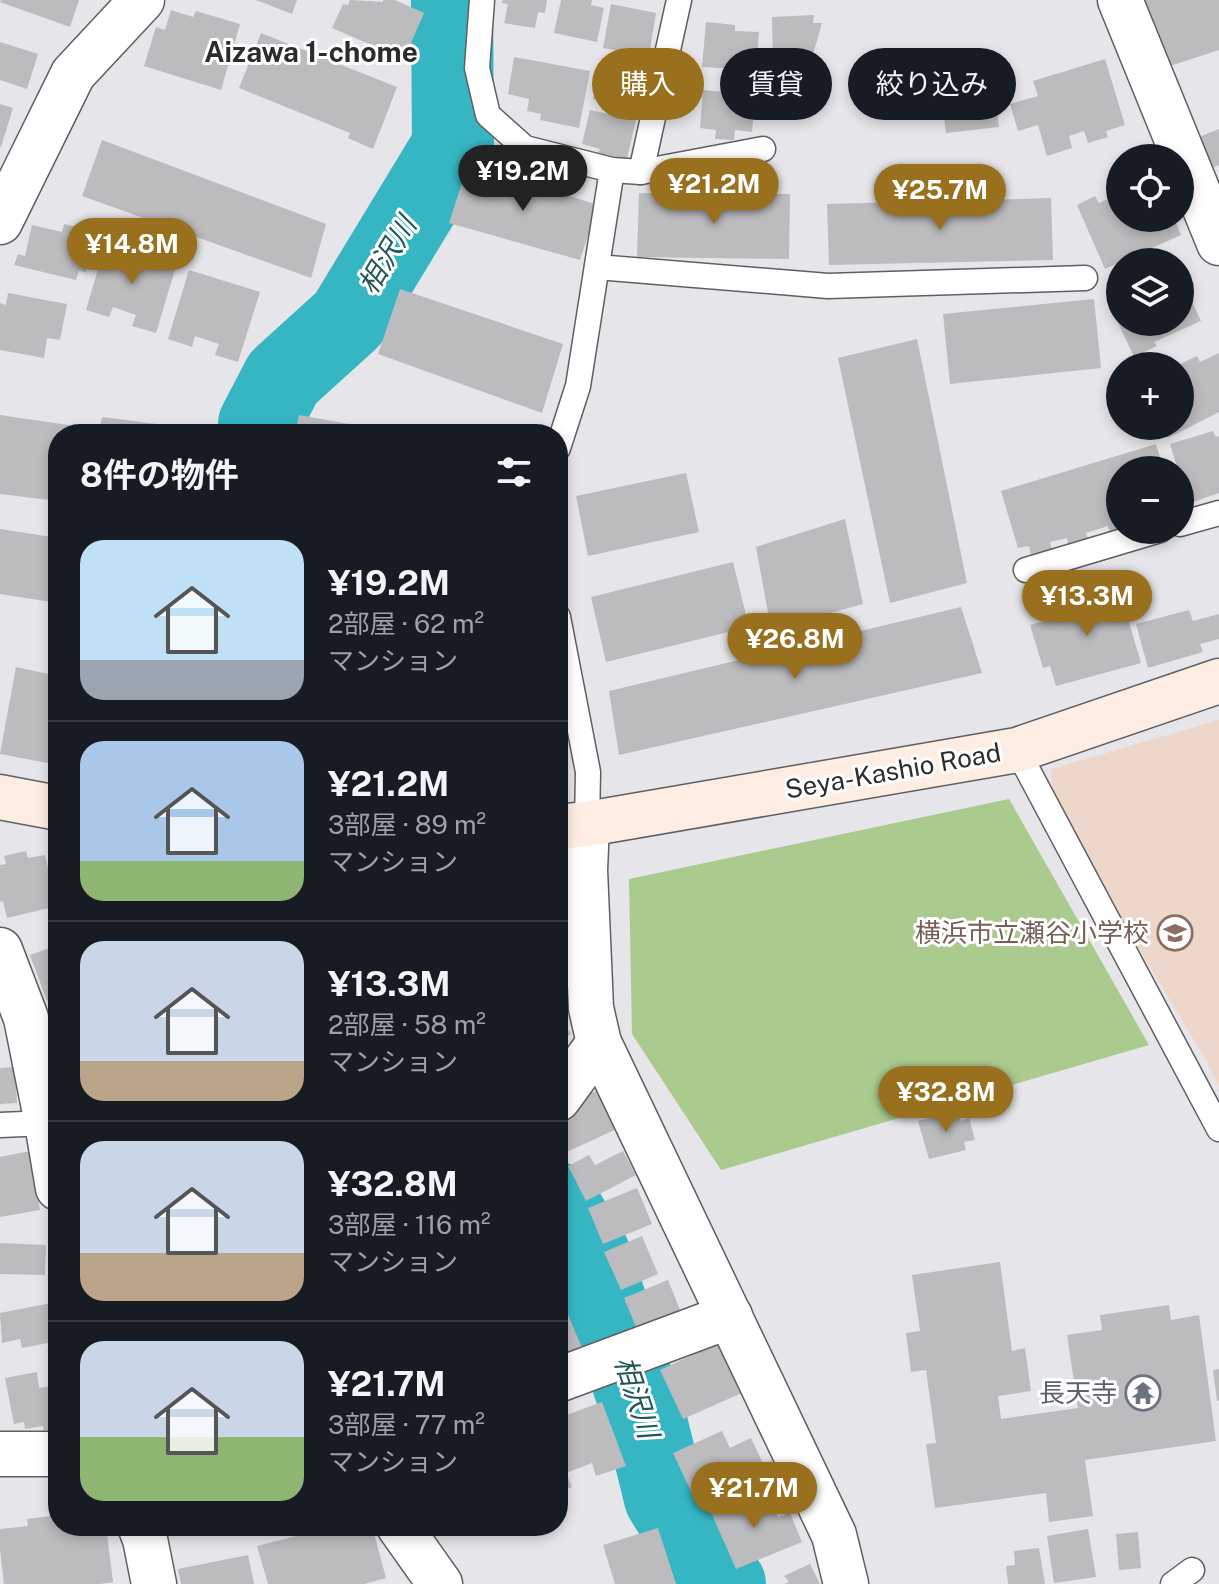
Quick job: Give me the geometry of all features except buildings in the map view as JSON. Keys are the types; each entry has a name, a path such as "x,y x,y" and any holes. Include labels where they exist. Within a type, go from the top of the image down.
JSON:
{"main road":[{"name":"Seya-Kashio Road","path":"572,826 1017,750 1219,681"},
{"path":"0,797 48,806"}],"street":[{"path":"0,222 73,74 142,0"},
{"path":"1120,0 1219,243"},
{"path":"572,826 585,870 591,1008 599,1043 834,1535 846,1584"},
{"path":"0,950 26,1018 48,1129"},
{"path":"568,1085 599,1043"},
{"path":"568,1376 730,1316"},
{"path":"0,1454 48,1454"},
{"path":"154,1536 154,1584"},
{"path":"406,1536 440,1584"}],"lane":[{"path":"482,0 477,68 488,115 525,148 612,170 641,172 763,149"},
{"path":"641,172 679,0"},
{"path":"566,424 578,386 612,170"},
{"path":"597,267 828,286 1085,278"},
{"path":"1194,520 1219,513"},
{"path":"1026,570 1113,544"},
{"path":"568,669 588,772 572,826"},
{"path":"1017,750 1219,1129"},
{"path":"0,1125 47,1123"}],"shaded area":[{"name":"横浜市立瀬谷小学校","path":"1219,720 1219,1087 1206,1060 1054,807 1051,769"}],"green space":[{"path":"1009,799 1149,1045 721,1170 632,1034 629,879"}],"waterway":[{"name":"相沢川","path":"259,424 283,378 348,319 453,146 452,0"},
{"name":"相沢川","path":"568,1220 590,1256 646,1421 665,1498 694,1544 725,1584"}],"place":[{"name":"横浜市立瀬谷小学校","path":"1175,933"},
{"name":"長天寺","path":"1143,1393"}],"district":[{"name":"Aizawa 1-chome","path":"311,52"}]}
